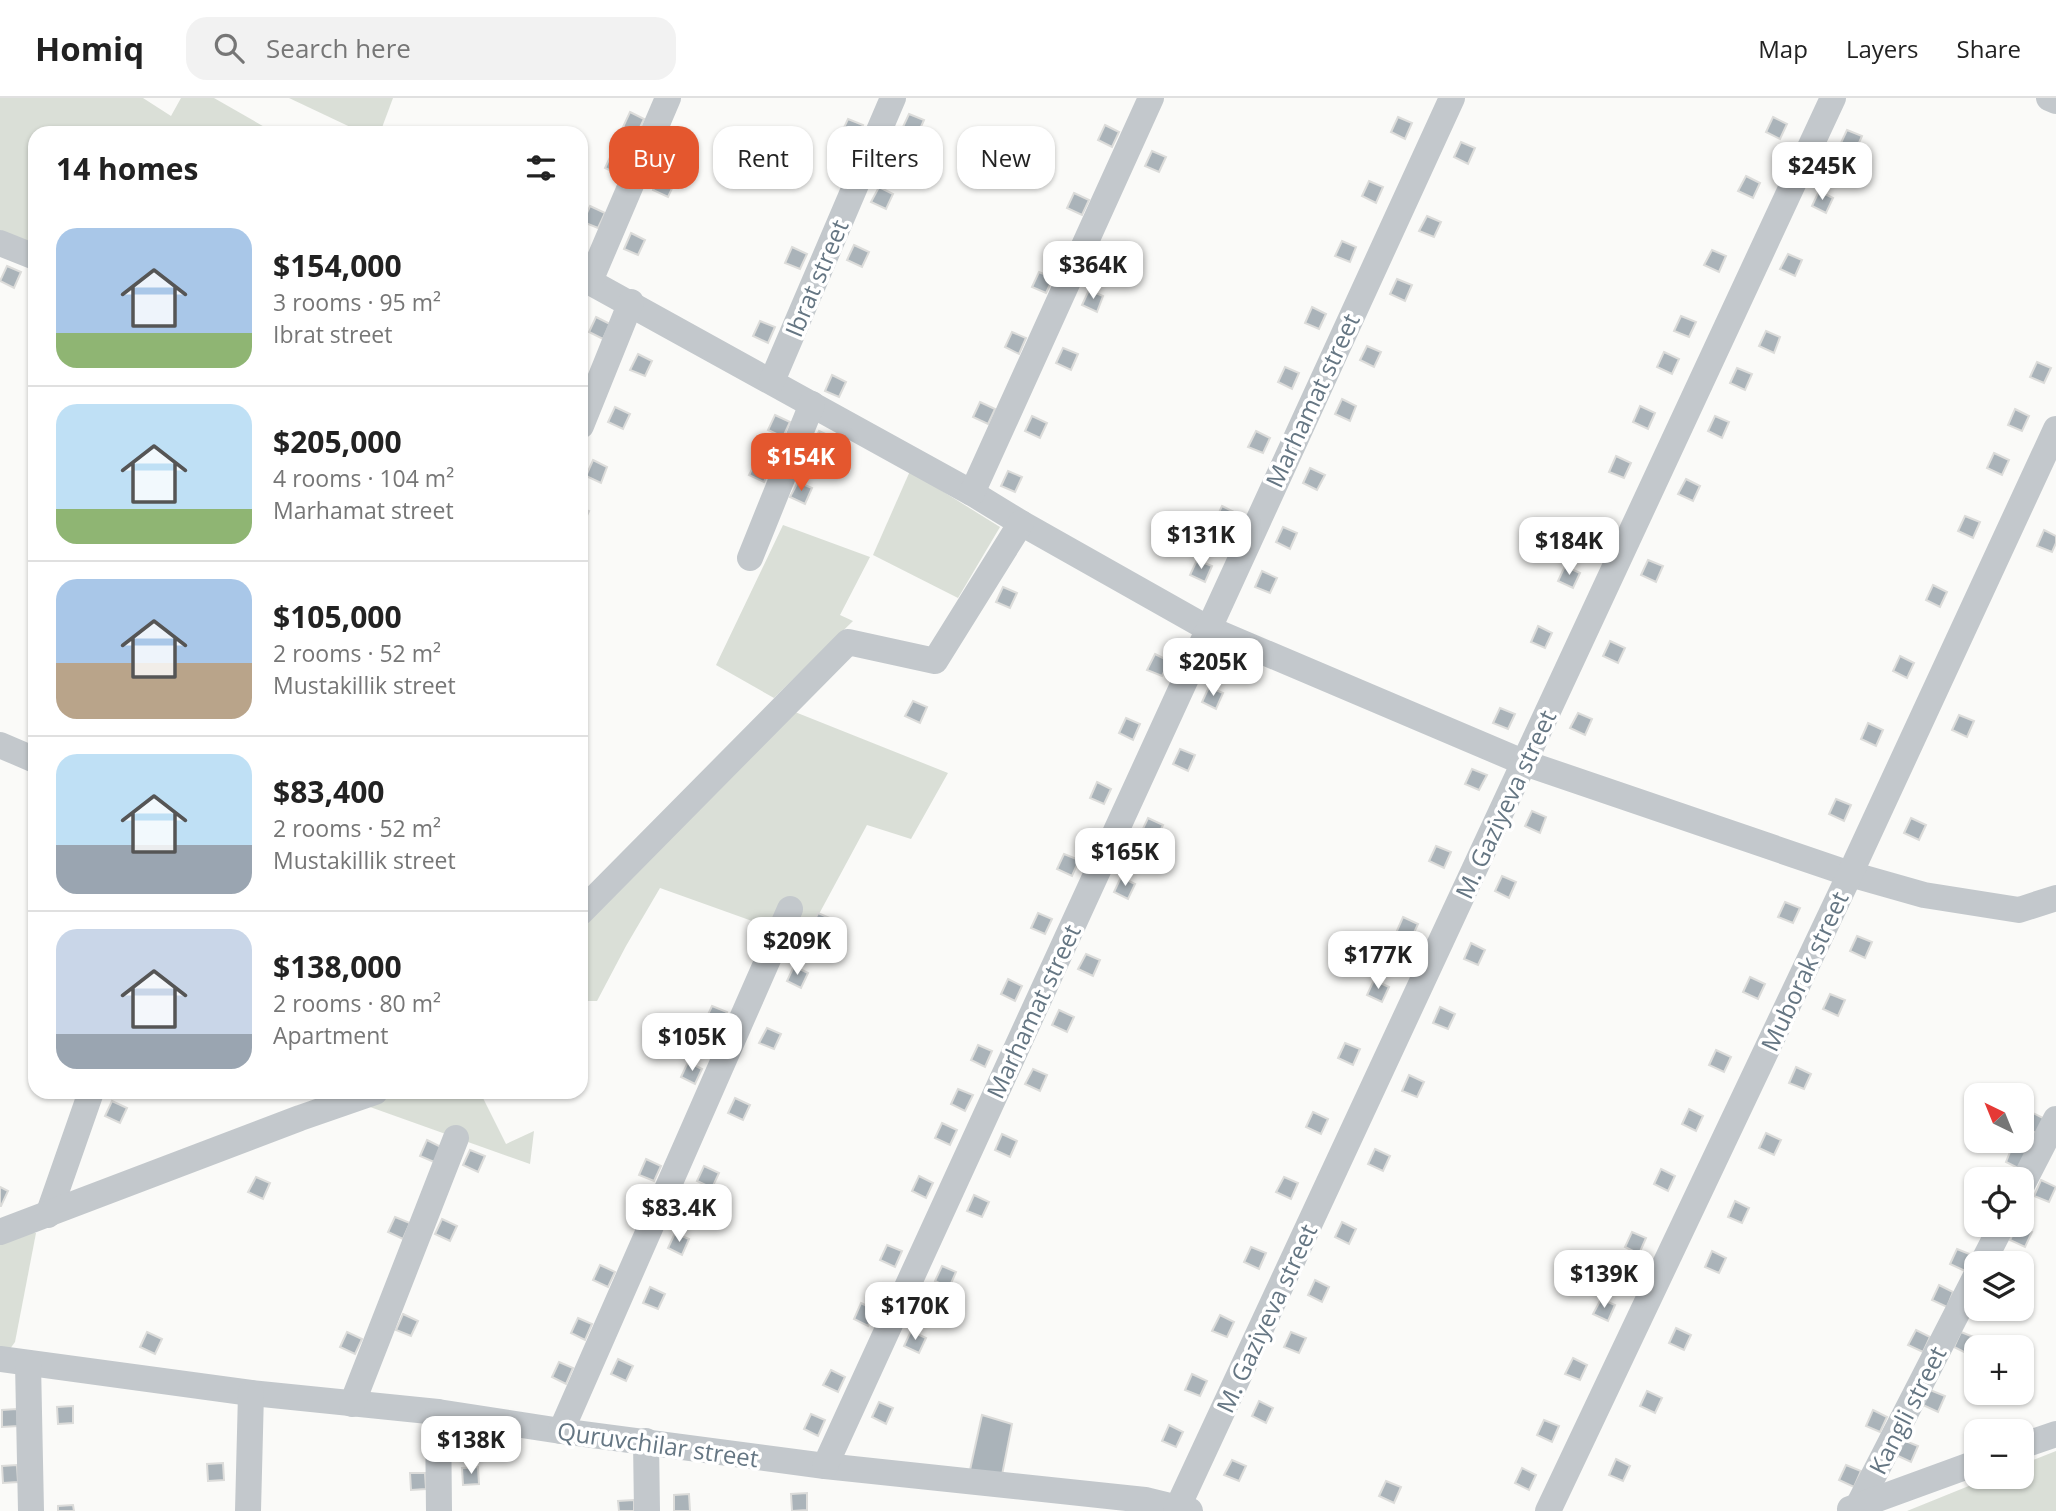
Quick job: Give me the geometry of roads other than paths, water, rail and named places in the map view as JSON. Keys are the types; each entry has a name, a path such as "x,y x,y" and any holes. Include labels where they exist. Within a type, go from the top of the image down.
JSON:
{"street":[{"path":"588,275 668,98"},
{"name":"Ibrat street","path":"772,381 892,98"},
{"path":"972,493 1151,98"},
{"name":"Marhamat street","path":"825,1466 1452,98"},
{"name":"M. Gaziyeva street","path":"1181,1510 1524,762 1833,98"},
{"path":"2049,98 2056,101"},
{"path":"0,243 28,254"},
{"path":"588,280 972,493 1208,628 1524,762 1850,874 1924,895 2019,909 2056,898"},
{"path":"588,409 631,302"},
{"path":"750,558 812,404"},
{"name":"Muborak street","path":"1548,1511 1850,874 2056,429"},
{"path":"588,905 848,642 935,661 1021,523"},
{"path":"0,745 28,757"},
{"path":"561,1431 790,909"},
{"path":"48,1215 88,1099"},
{"path":"300,1118 308,1099"},
{"path":"0,1232 355,1099"},
{"path":"2031,1167 2056,1119"},
{"path":"352,1404 456,1138"},
{"name":"Kangli street","path":"1852,1508 1964,1298"},
{"name":"Quruvchilar street","path":"0,1359 251,1393 438,1412 825,1466 1146,1500 1181,1510"},
{"path":"28,1363 31,1511"},
{"path":"248,1511 251,1393"},
{"path":"438,1412 439,1511"},
{"path":"2034,1442 2056,1434"},
{"path":"646,1441 647,1511"},
{"path":"1852,1508 1964,1467"}]}
